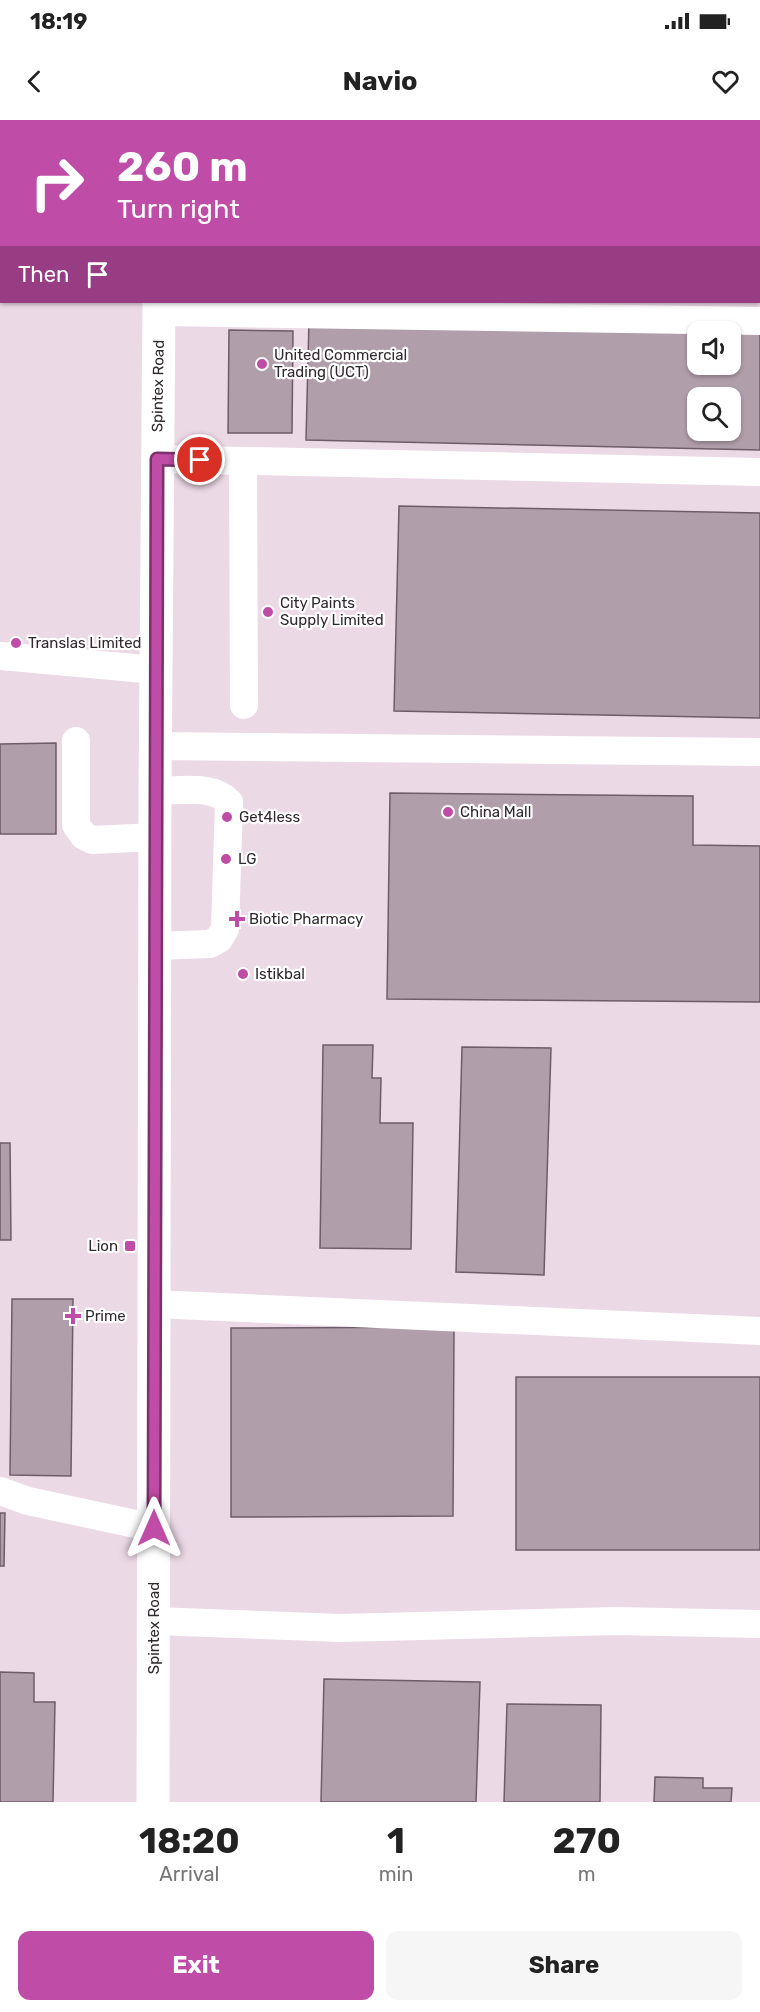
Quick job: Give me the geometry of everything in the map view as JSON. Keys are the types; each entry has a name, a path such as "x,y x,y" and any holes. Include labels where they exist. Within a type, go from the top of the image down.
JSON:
{"main road":[{"name":"Spintex Road","path":"153,1802 155,746 159,307"}],"lane":[{"path":"159,307 760,321"},
{"path":"157,459 760,472"},
{"path":"243,462 244,705"},
{"path":"0,656 156,670"},
{"path":"76,741 76,825 84,836 92,840 155,837"},
{"path":"155,746 760,752"},
{"path":"155,790 212,791 223,795 229,802 225,929 219,939 210,944 155,946"},
{"path":"154,1304 760,1331"},
{"path":"0,1491 28,1501 154,1528"},
{"path":"154,1621 341,1628 617,1621 760,1624"}],"building":[{"path":"309,320 687,328 687,375 741,375 741,329 760,329 760,450 306,440"},
{"path":"229,330 293,331 292,433 228,433"},
{"path":"399,506 760,513 760,718 394,711"},
{"path":"56,743 56,834 0,834 0,744"},
{"path":"390,793 693,796 693,845 760,846 760,1002 387,999"},
{"path":"323,1045 373,1045 372,1078 381,1078 380,1123 413,1123 411,1249 320,1248"},
{"path":"462,1047 551,1048 544,1275 456,1272"},
{"path":"0,1143 10,1143 11,1240 0,1240"},
{"path":"12,1299 73,1299 71,1476 10,1475"},
{"path":"454,1327 453,1516 231,1517 231,1328"},
{"path":"516,1377 760,1377 760,1550 516,1550"},
{"path":"0,1513 5,1513 4,1566 0,1566"},
{"path":"0,1672 34,1673 34,1702 55,1702 53,1802 0,1802"},
{"path":"324,1679 480,1682 476,1802 321,1802"},
{"path":"507,1704 601,1705 600,1802 504,1802"},
{"path":"655,1777 703,1778 703,1788 732,1788 731,1802 654,1802"}],"place":[{"name":"United Commercial Trading (UCT)","path":"262,364"},
{"name":"City Paints Supply Limited","path":"268,612"},
{"name":"Translas Limited","path":"16,643"},
{"name":"China Mall","path":"448,812"},
{"name":"Get4less","path":"227,817"},
{"name":"LG","path":"226,859"},
{"name":"Biotic Pharmacy","path":"237,919"},
{"name":"Istikbal","path":"243,974"},
{"name":"Lion","path":"130,1246"},
{"name":"Prime","path":"73,1316"}],"route":[{"path":"154,1528 157,459 200,460"}]}
